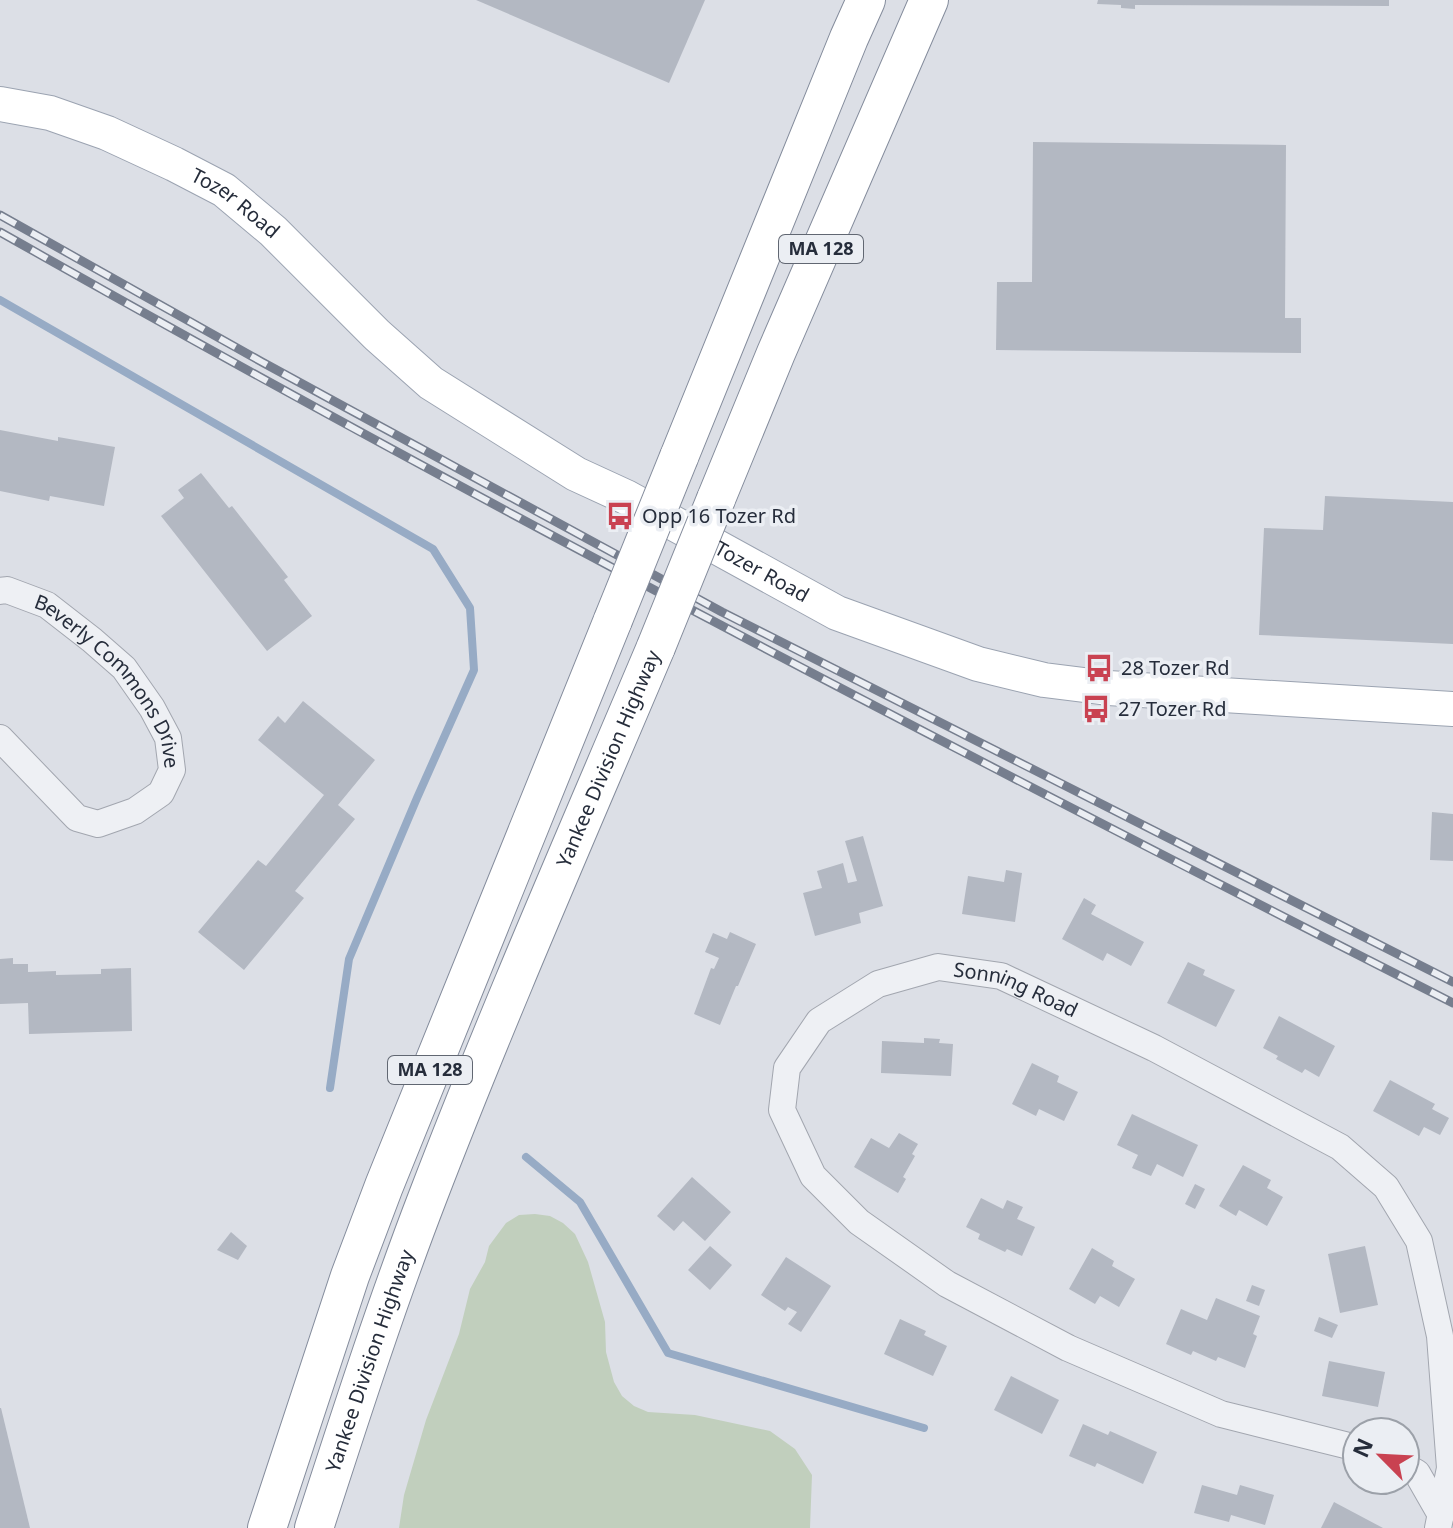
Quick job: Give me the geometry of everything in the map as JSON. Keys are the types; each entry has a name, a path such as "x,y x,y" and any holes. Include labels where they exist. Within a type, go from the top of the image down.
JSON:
{"highway":[{"path":"679,457 839,0"},
{"name":"MA 128","path":"267,1528 350,1276 384,1186 866,0"},
{"name":"Yankee Division Highway","path":"314,1528 394,1289 461,1111 776,353 929,0"}],"main road":[{"name":"Tozer Road","path":"0,104 50,113 107,133 224,190 273,231 377,335 431,383 576,474 636,503 837,613 978,664 1044,680 1124,690 1453,709"}],"street":[{"name":"Beverly Commons Drive","path":"0,591 7,590 47,605 124,668 152,708 168,738 172,770 161,793 135,811 98,824 77,818 0,738"},
{"name":"Sonning Road","path":"1341,1444 1221,1414 1068,1348 947,1284 859,1222 813,1176 782,1110 787,1068 819,1021 878,984 938,967 1001,976 1154,1048 1340,1147 1386,1187 1419,1241 1440,1336 1450,1468 1439,1522"},
{"name":"Sonning Road","path":"1421,1482 1439,1522"}],"green space":[{"path":"519,1215 550,1216 575,1234 588,1262 605,1322 606,1352 614,1382 622,1396 648,1412 695,1415 770,1431 795,1449 812,1475 810,1528 399,1528 404,1495 426,1420 459,1334 470,1289 485,1262 489,1246 506,1223"}],"building":[{"path":"476,0 705,0 669,83"},
{"path":"1098,0 1389,0 1389,6 1135,5 1135,9 1097,4"},
{"path":"1033,142 1286,145 1285,318 1301,318 1301,353 996,350 997,282 1032,282"},
{"path":"0,430 58,441 58,437 115,447 104,506 50,496 49,501 0,491"},
{"path":"201,473 229,508 232,506 288,577 284,580 312,616 267,651 161,516 184,498 178,490"},
{"path":"1325,496 1453,502 1453,644 1259,635 1264,528 1323,530"},
{"path":"303,701 375,760 338,805 355,819 295,891 304,898 244,970 198,932 258,860 266,866 324,795 258,740 278,716 285,723"},
{"path":"1432,812 1453,814 1453,861 1430,860"},
{"path":"863,836 883,906 859,913 861,923 815,936 803,893 822,888 817,871 843,863 848,883 857,881 845,841"},
{"path":"1006,870 1022,873 1015,922 962,914 968,876 1004,882"},
{"path":"1084,898 1096,905 1091,914 1144,942 1131,966 1107,953 1103,961 1062,939"},
{"path":"730,932 756,944 720,1025 694,1014 711,968 714,969 719,958 705,952 713,933 727,939"},
{"path":"13,958 13,964 28,964 28,972 56,971 56,975 101,974 101,969 131,968 132,1031 29,1034 28,1003 0,1004 0,959"},
{"path":"1188,962 1205,970 1203,975 1235,990 1216,1027 1167,1003"},
{"path":"1279,1016 1335,1046 1319,1077 1305,1069 1302,1073 1263,1048"},
{"path":"924,1038 953,1044 951,1076 881,1073 882,1041 924,1043"},
{"path":"1032,1063 1059,1076 1057,1082 1078,1092 1064,1121 1039,1109 1036,1116 1012,1104"},
{"path":"1390,1080 1435,1104 1432,1109 1449,1118 1440,1135 1424,1127 1419,1136 1373,1111"},
{"path":"1132,1114 1198,1145 1183,1177 1157,1164 1151,1176 1132,1168 1138,1155 1117,1145"},
{"path":"899,1133 918,1144 898,1193 854,1167 871,1138 889,1148"},
{"path":"1243,1165 1271,1180 1267,1188 1283,1197 1267,1226 1239,1210 1236,1216 1219,1206"},
{"path":"692,1177 731,1212 705,1241 683,1221 674,1231 657,1216"},
{"path":"1195,1184 1205,1189 1195,1209 1185,1204"},
{"path":"981,1198 1003,1209 1007,1200 1023,1207 1017,1219 1035,1227 1022,1256 978,1239 980,1234 966,1227"},
{"path":"231,1232 247,1246 238,1260 217,1250"},
{"path":"710,1246 732,1265 710,1290 688,1270"},
{"path":"1365,1246 1378,1305 1340,1313 1328,1254"},
{"path":"1092,1248 1114,1261 1112,1266 1135,1279 1119,1307 1100,1296 1095,1304 1069,1289"},
{"path":"786,1257 831,1286 801,1332 788,1324 797,1312 788,1307 785,1311 761,1295"},
{"path":"1252,1285 1265,1290 1259,1306 1246,1301"},
{"path":"1216,1298 1260,1316 1253,1334 1257,1336 1245,1368 1218,1357 1216,1361 1193,1351 1191,1355 1166,1344 1181,1309 1207,1320"},
{"path":"1319,1317 1338,1325 1332,1338 1314,1331"},
{"path":"900,1319 926,1331 924,1335 947,1346 933,1376 884,1354"},
{"path":"1329,1361 1385,1372 1378,1407 1322,1396"},
{"path":"1011,1376 1059,1400 1042,1434 994,1410"},
{"path":"1,1408 30,1528 0,1528"},
{"path":"1083,1424 1108,1435 1110,1431 1157,1452 1143,1484 1097,1463 1095,1467 1069,1456"},
{"path":"1202,1485 1237,1495 1240,1485 1274,1495 1265,1525 1231,1515 1229,1522 1194,1513"},
{"path":"1334,1502 1383,1528 1321,1528"}],"waterway":[{"path":"0,300 433,549 470,608 474,670 349,959 330,1088"},
{"path":"526,1157 580,1202 668,1353 924,1428"}],"railway":[{"path":"0,215 262,362 722,612 1453,982"},
{"path":"0,232 360,432 722,626 1453,1003"}],"place":[{"name":"Opp 16 Tozer Rd","path":"620,516"},
{"name":"28 Tozer Rd","path":"1099,668"},
{"name":"27 Tozer Rd","path":"1096,709"}]}
